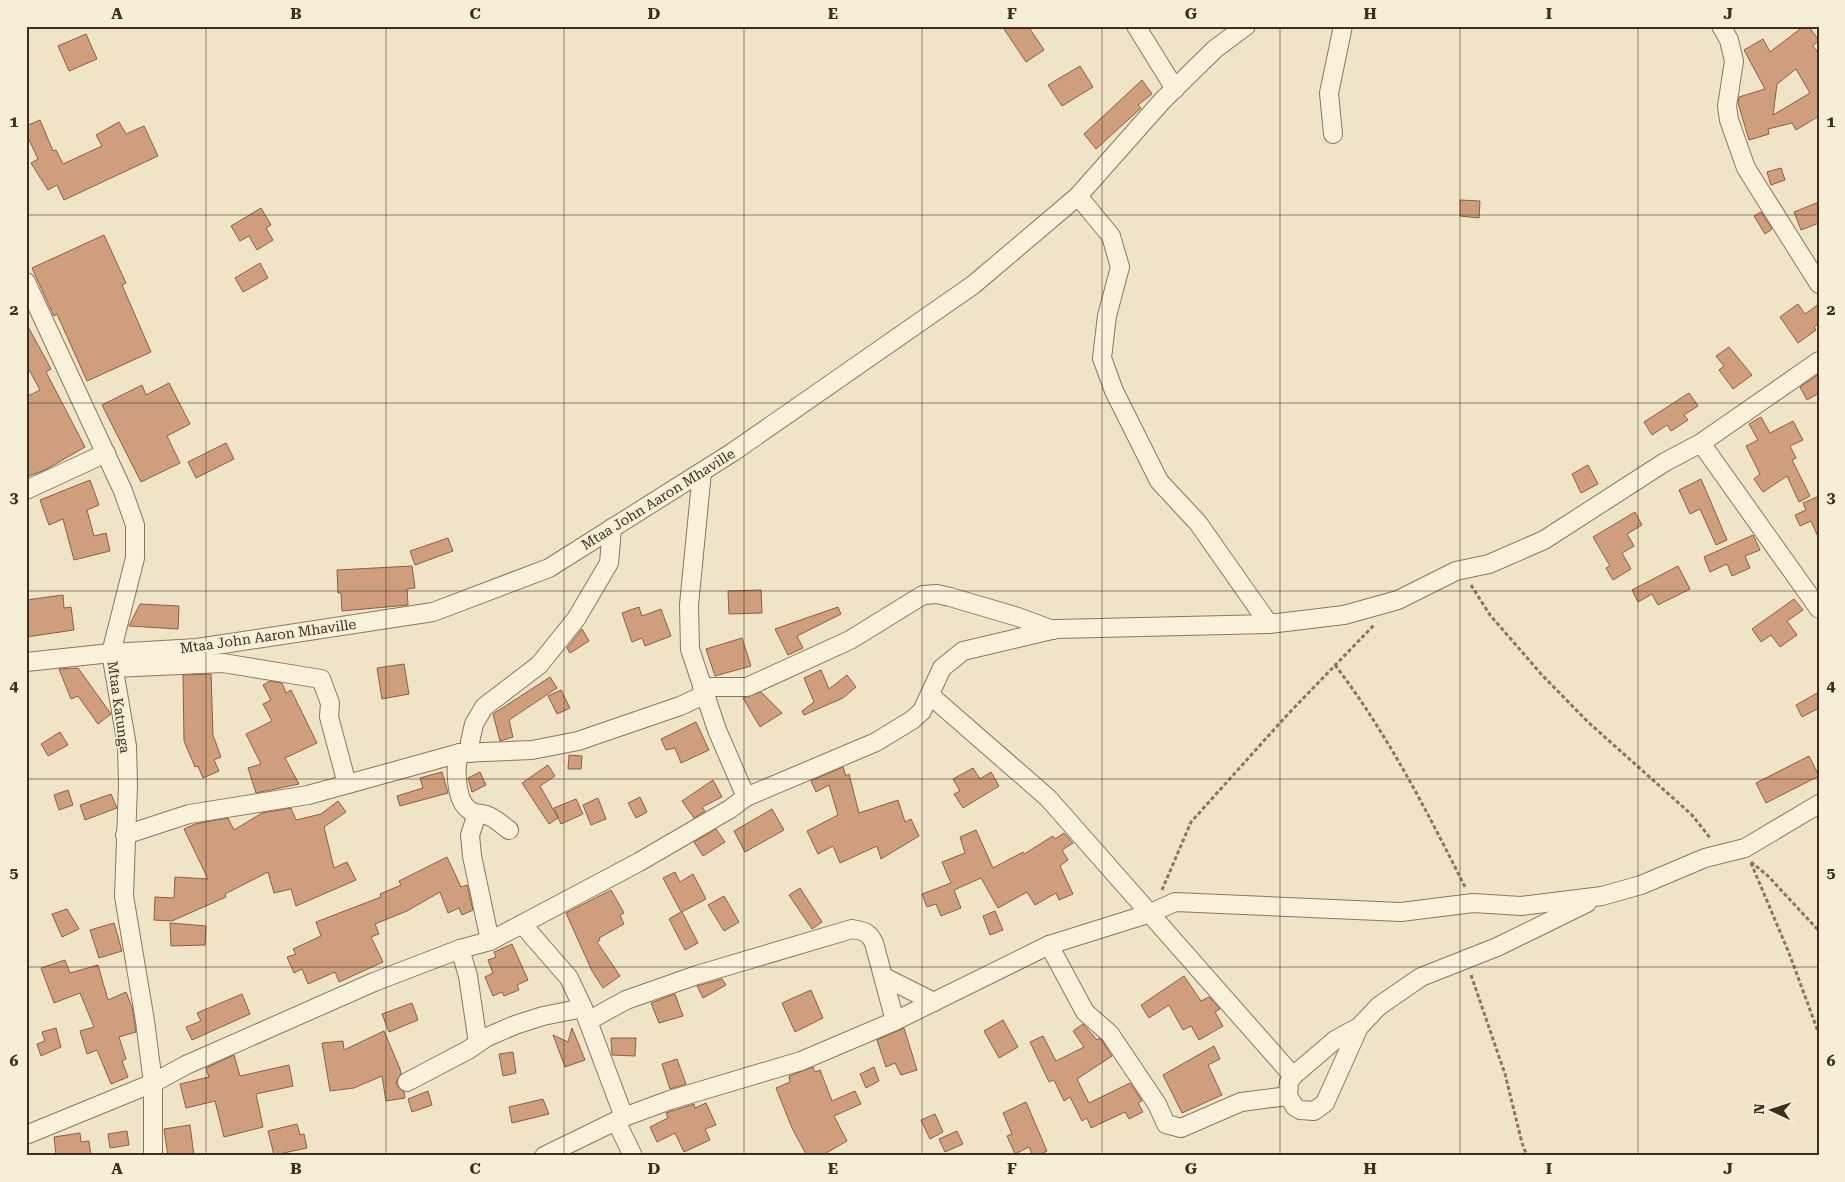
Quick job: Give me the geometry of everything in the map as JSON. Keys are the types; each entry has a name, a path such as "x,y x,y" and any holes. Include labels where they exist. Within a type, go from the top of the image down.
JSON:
{"street":[{"path":"1136,26 1175,89"},
{"name":"Mtaa John Aaron Mhaville","path":"26,662 113,660 433,612 549,568 702,472 973,285 1078,196 1131,134 1175,89 1215,49 1246,26"},
{"path":"1333,134 1329,94 1343,26"},
{"path":"1721,26 1729,40 1734,61 1727,106 1729,120 1746,168 1819,284"},
{"path":"1078,196 1111,236 1120,267 1107,316 1102,358 1114,391 1159,481 1198,523 1269,624"},
{"name":"Mtaa Katunga","path":"26,282 106,453 123,491 135,525 135,558 113,660 127,746 128,785 124,836 124,896 145,1021 153,1083 153,1156"},
{"path":"26,1135 153,1083 186,1065 374,982 460,949 490,941 639,862 730,809 746,796 876,742 912,720 922,711 931,696 942,668 963,651 1053,630 1269,624 1344,615 1398,600 1432,582 1462,570 1489,564 1544,540 1666,462 1701,443 1819,361"},
{"path":"1701,443 1819,609"},
{"path":"26,490 106,453"},
{"path":"702,472 689,605 690,649 717,730 746,796"},
{"path":"509,830 487,815 477,814 468,809 462,802 456,774 470,742 474,724 484,707 539,664 576,619 609,563 612,528"},
{"path":"124,836 189,814 308,795 465,753 532,750 578,741 680,706 703,691 747,687 850,640 923,595 937,594 950,597 1018,617 1053,630"},
{"path":"113,660 223,663 321,679 330,703 330,717 347,784"},
{"path":"931,696 1048,798 1293,1076"},
{"path":"544,1156 620,1119 670,1100 801,1061 894,1021 1049,945 1150,913 1175,902 1401,912 1473,903 1521,906 1602,896 1641,885 1705,858 1721,854 1748,855 1819,804"},
{"path":"477,814 470,835 472,856 490,941"},
{"path":"1358,1027 1325,1103 1314,1111 1300,1110 1290,1102 1288,1096 1287,1089 1293,1076 1335,1040 1358,1027 1379,1006 1422,977 1497,947 1602,896"},
{"path":"522,924 569,978 585,1014 633,1156"},
{"path":"406,1082 515,1025 543,1016 585,1014 697,975 852,929 865,931 870,934 884,977 894,1021"},
{"path":"1049,945 1085,1012 1110,1034 1157,1104 1166,1124 1181,1128 1241,1102 1288,1096"},
{"path":"460,949 468,976 478,1043"},
{"path":"884,977 934,1002"}],"path":[{"path":"1462,570 1490,615 1542,675 1588,722 1692,814 1721,854"},
{"path":"1150,913 1167,880 1191,822 1335,665 1379,620"},
{"path":"1335,665 1354,690 1407,779 1473,903"},
{"path":"1748,855 1819,932"},
{"path":"1748,855 1789,953 1819,1034"},
{"path":"1466,959 1502,1065 1527,1156"}],"building":[{"path":"1002,26 1028,26 1044,50 1026,62"},
{"path":"1804,26 1808,26 1819,40 1813,46 1819,54 1819,116 1796,130 1792,123 1768,129 1769,134 1749,140 1738,103 1739,97 1765,89 1744,50 1763,39 1770,52","holes":["1796,69 1810,93 1773,115 1777,84"]},
{"path":"86,34 97,59 69,71 58,46"},
{"path":"1080,66 1093,87 1062,106 1048,85"},
{"path":"1142,80 1152,94 1138,105 1141,108 1096,149 1084,134"},
{"path":"40,120 53,151 56,150 63,164 102,146 96,135 119,122 126,134 144,126 158,156 64,200 57,185 48,190 31,163 38,159 26,133 26,126"},
{"path":"1781,168 1785,180 1771,185 1767,172"},
{"path":"1460,200 1480,201 1479,218 1460,216"},
{"path":"1819,202 1819,223 1801,230 1794,212"},
{"path":"261,208 271,225 266,228 273,240 257,250 249,236 240,241 231,226"},
{"path":"1761,212 1772,229 1765,234 1754,216"},
{"path":"104,235 126,283 122,285 151,352 87,381 57,314 54,316 32,268"},
{"path":"260,263 268,278 243,292 235,278"},
{"path":"1798,304 1805,314 1819,304 1819,323 1814,327 1816,330 1798,343 1780,317"},
{"path":"26,323 51,369 46,372 85,447 45,470 26,477 26,397 40,390 26,364"},
{"path":"1729,347 1752,375 1733,389 1719,370 1724,366 1716,356"},
{"path":"1819,374 1819,393 1807,400 1800,387"},
{"path":"169,383 190,424 167,436 180,463 141,482 102,405 142,385 146,395"},
{"path":"1689,393 1698,406 1684,415 1688,420 1671,431 1667,425 1652,435 1644,422"},
{"path":"1761,417 1770,433 1793,421 1803,440 1790,446 1796,458 1792,460 1810,496 1799,502 1787,476 1763,492 1754,479 1760,474 1746,446 1758,440 1749,424"},
{"path":"226,443 234,459 196,478 188,462"},
{"path":"1588,465 1598,484 1581,493 1572,474"},
{"path":"1701,479 1727,540 1716,545 1700,509 1690,514 1679,490"},
{"path":"90,480 99,505 87,510 94,536 106,533 110,551 74,560 63,519 49,525 40,500"},
{"path":"1819,496 1819,539 1811,521 1800,526 1795,515 1806,510 1803,503"},
{"path":"1635,512 1642,525 1627,534 1634,546 1622,553 1631,569 1613,580 1606,568 1610,566 1593,537"},
{"path":"1753,535 1760,550 1745,556 1750,568 1732,576 1727,564 1710,572 1704,557"},
{"path":"448,538 453,551 415,565 410,551"},
{"path":"412,566 415,588 407,589 408,605 342,611 341,593 338,593 337,570"},
{"path":"1678,566 1690,589 1658,605 1652,594 1638,602 1632,590"},
{"path":"761,590 762,613 729,614 728,591"},
{"path":"63,595 64,608 71,607 74,630 26,637 26,600"},
{"path":"1794,599 1803,610 1787,621 1797,635 1780,647 1771,635 1761,642 1752,629"},
{"path":"140,604 179,606 178,629 129,626"},
{"path":"639,607 642,616 661,609 671,636 645,646 642,638 632,642 622,613"},
{"path":"838,607 841,614 797,636 803,648 788,655 775,629"},
{"path":"582,629 589,641 570,653 567,648"},
{"path":"742,638 751,666 715,676 706,649"},
{"path":"404,664 409,694 382,699 377,668"},
{"path":"78,668 111,714 98,724 78,696 71,699 59,669"},
{"path":"821,670 829,689 847,675 856,687 843,698 804,715 802,711 814,702 804,678"},
{"path":"211,674 213,735 221,757 214,760 219,771 203,778 198,766 195,767 184,741 183,675"},
{"path":"550,677 557,688 509,720 513,737 500,741 493,714"},
{"path":"270,681 282,683 286,693 291,690 317,743 285,758 299,784 256,793 248,768 261,764 246,734 272,721 263,704 271,700 263,685"},
{"path":"561,690 570,708 557,714 548,696"},
{"path":"761,692 782,713 760,727 743,698"},
{"path":"1819,692 1819,708 1802,717 1796,705"},
{"path":"696,722 709,750 681,763 675,748 666,750 661,739"},
{"path":"60,732 68,745 48,756 41,744"},
{"path":"569,755 582,756 581,769 568,769"},
{"path":"1809,756 1819,776 1766,803 1756,783"},
{"path":"548,765 555,776 540,786 558,818 549,824 522,783"},
{"path":"843,767 846,776 849,774 859,813 898,800 905,822 911,819 919,836 881,859 877,846 840,863 833,846 818,854 807,831 838,815 829,785 816,792 811,781"},
{"path":"973,768 980,779 991,772 999,786 963,808 954,794 960,791 953,779"},
{"path":"442,772 448,793 400,806 397,796 423,788 420,778"},
{"path":"480,772 486,785 472,792 468,778"},
{"path":"713,780 722,797 702,807 705,811 694,818 682,801"},
{"path":"68,790 73,805 59,810 54,795"},
{"path":"111,794 117,808 85,820 80,805"},
{"path":"640,797 647,812 636,818 628,803"},
{"path":"598,798 606,819 591,825 583,805"},
{"path":"576,799 583,814 561,824 554,808"},
{"path":"338,801 346,812 324,827 334,868 347,862 356,880 296,906 291,889 274,893 268,872 225,894 226,897 172,921 154,920 155,897 174,898 175,877 208,879 184,829 195,824 228,818 234,830 262,813 291,808 296,820 321,814"},
{"path":"772,809 784,830 745,852 734,831"},
{"path":"716,829 725,842 703,856 694,842"},
{"path":"976,830 993,868 1023,852 1024,854 1053,836 1055,839 1064,833 1073,843 1062,850 1068,860 1060,866 1073,894 1059,900 1056,893 1035,905 1027,892 998,908 981,878 954,890 961,908 941,916 936,904 927,907 922,894 951,883 942,862 965,853 960,837"},
{"path":"447,857 461,887 467,885 473,910 462,915 459,908 448,913 440,892 407,911 375,924 379,934 371,937 383,962 339,982 335,972 308,984 302,969 294,973 287,957 296,954 293,949 321,936 316,922 381,897 380,894 401,885 399,881"},
{"path":"675,872 680,882 693,874 706,899 682,912 698,943 685,950 669,919 681,912 663,878"},
{"path":"800,888 822,922 812,929 789,895"},
{"path":"611,890 624,913 620,915 624,924 599,938 600,940 597,942 620,976 603,988 592,971 566,913"},
{"path":"724,896 739,922 724,931 708,905"},
{"path":"67,909 79,929 62,937 52,914"},
{"path":"995,911 1003,930 990,935 983,916"},
{"path":"114,923 122,951 99,958 90,930"},
{"path":"170,923 206,926 205,945 171,946"},
{"path":"512,944 528,980 517,985 519,990 504,996 502,992 493,996 485,977 493,973 488,960 496,957 494,952"},
{"path":"65,960 70,973 98,965 108,1000 126,992 132,1007 136,1032 119,1037 126,1059 122,1061 128,1077 111,1084 97,1050 87,1054 80,1031 94,1027 80,993 54,1003 41,968"},
{"path":"1184,976 1201,1001 1209,997 1220,1009 1215,1012 1223,1026 1199,1040 1191,1026 1183,1030 1169,1005 1149,1018 1141,1005"},
{"path":"722,979 726,985 703,998 697,986"},
{"path":"811,990 823,1018 795,1032 782,1003"},
{"path":"242,994 250,1014 192,1040 186,1027 201,1021 197,1013"},
{"path":"675,994 683,1016 659,1023 651,1003"},
{"path":"412,1003 418,1020 389,1032 382,1014"},
{"path":"1003,1020 1018,1047 999,1058 984,1031"},
{"path":"1083,1024 1097,1040 1099,1038 1102,1041 1112,1056 1077,1079 1089,1103 1130,1083 1142,1101 1138,1103 1143,1112 1129,1119 1125,1112 1091,1128 1087,1118 1082,1121 1070,1097 1064,1101 1054,1080 1049,1082 1030,1042 1043,1036 1056,1061 1084,1047 1073,1031"},
{"path":"56,1028 61,1047 41,1056 37,1044 45,1041 42,1032"},
{"path":"572,1028 585,1060 565,1067 553,1035 568,1042"},
{"path":"904,1028 917,1070 901,1075 895,1063 886,1067 877,1040"},
{"path":"384,1031 400,1069 401,1074 396,1082 398,1087 404,1092 405,1098 386,1101 382,1076 354,1088 330,1091 322,1043 343,1041 344,1050"},
{"path":"611,1038 636,1038 635,1056 612,1055"},
{"path":"1214,1046 1220,1059 1208,1065 1222,1095 1182,1113 1163,1075"},
{"path":"513,1052 516,1073 503,1076 499,1054"},
{"path":"234,1055 240,1076 289,1065 293,1086 256,1094 263,1127 224,1137 215,1101 186,1108 180,1084 209,1077 206,1068"},
{"path":"677,1059 686,1084 670,1089 662,1064"},
{"path":"813,1067 815,1072 820,1070 832,1101 855,1091 861,1104 834,1116 847,1141 821,1156 807,1156 792,1128 776,1088 790,1082 789,1076"},
{"path":"874,1067 879,1081 866,1088 860,1074"},
{"path":"428,1091 432,1105 412,1112 408,1099"},
{"path":"543,1099 549,1114 512,1123 509,1107"},
{"path":"1026,1102 1047,1151 1036,1156 1033,1156 1029,1147 1015,1154 1007,1136 1012,1134 1003,1113"},
{"path":"706,1103 716,1125 705,1129 710,1140 684,1152 675,1133 657,1142 650,1127 668,1118 666,1113 694,1104 695,1108"},
{"path":"935,1114 943,1132 930,1139 921,1120"},
{"path":"297,1124 300,1135 304,1134 307,1148 274,1155 268,1131"},
{"path":"190,1125 194,1156 168,1156 164,1129"},
{"path":"127,1131 129,1145 110,1148 108,1134"},
{"path":"957,1131 963,1144 945,1152 939,1139"},
{"path":"80,1133 81,1142 89,1141 91,1156 56,1156 54,1137"}]}
